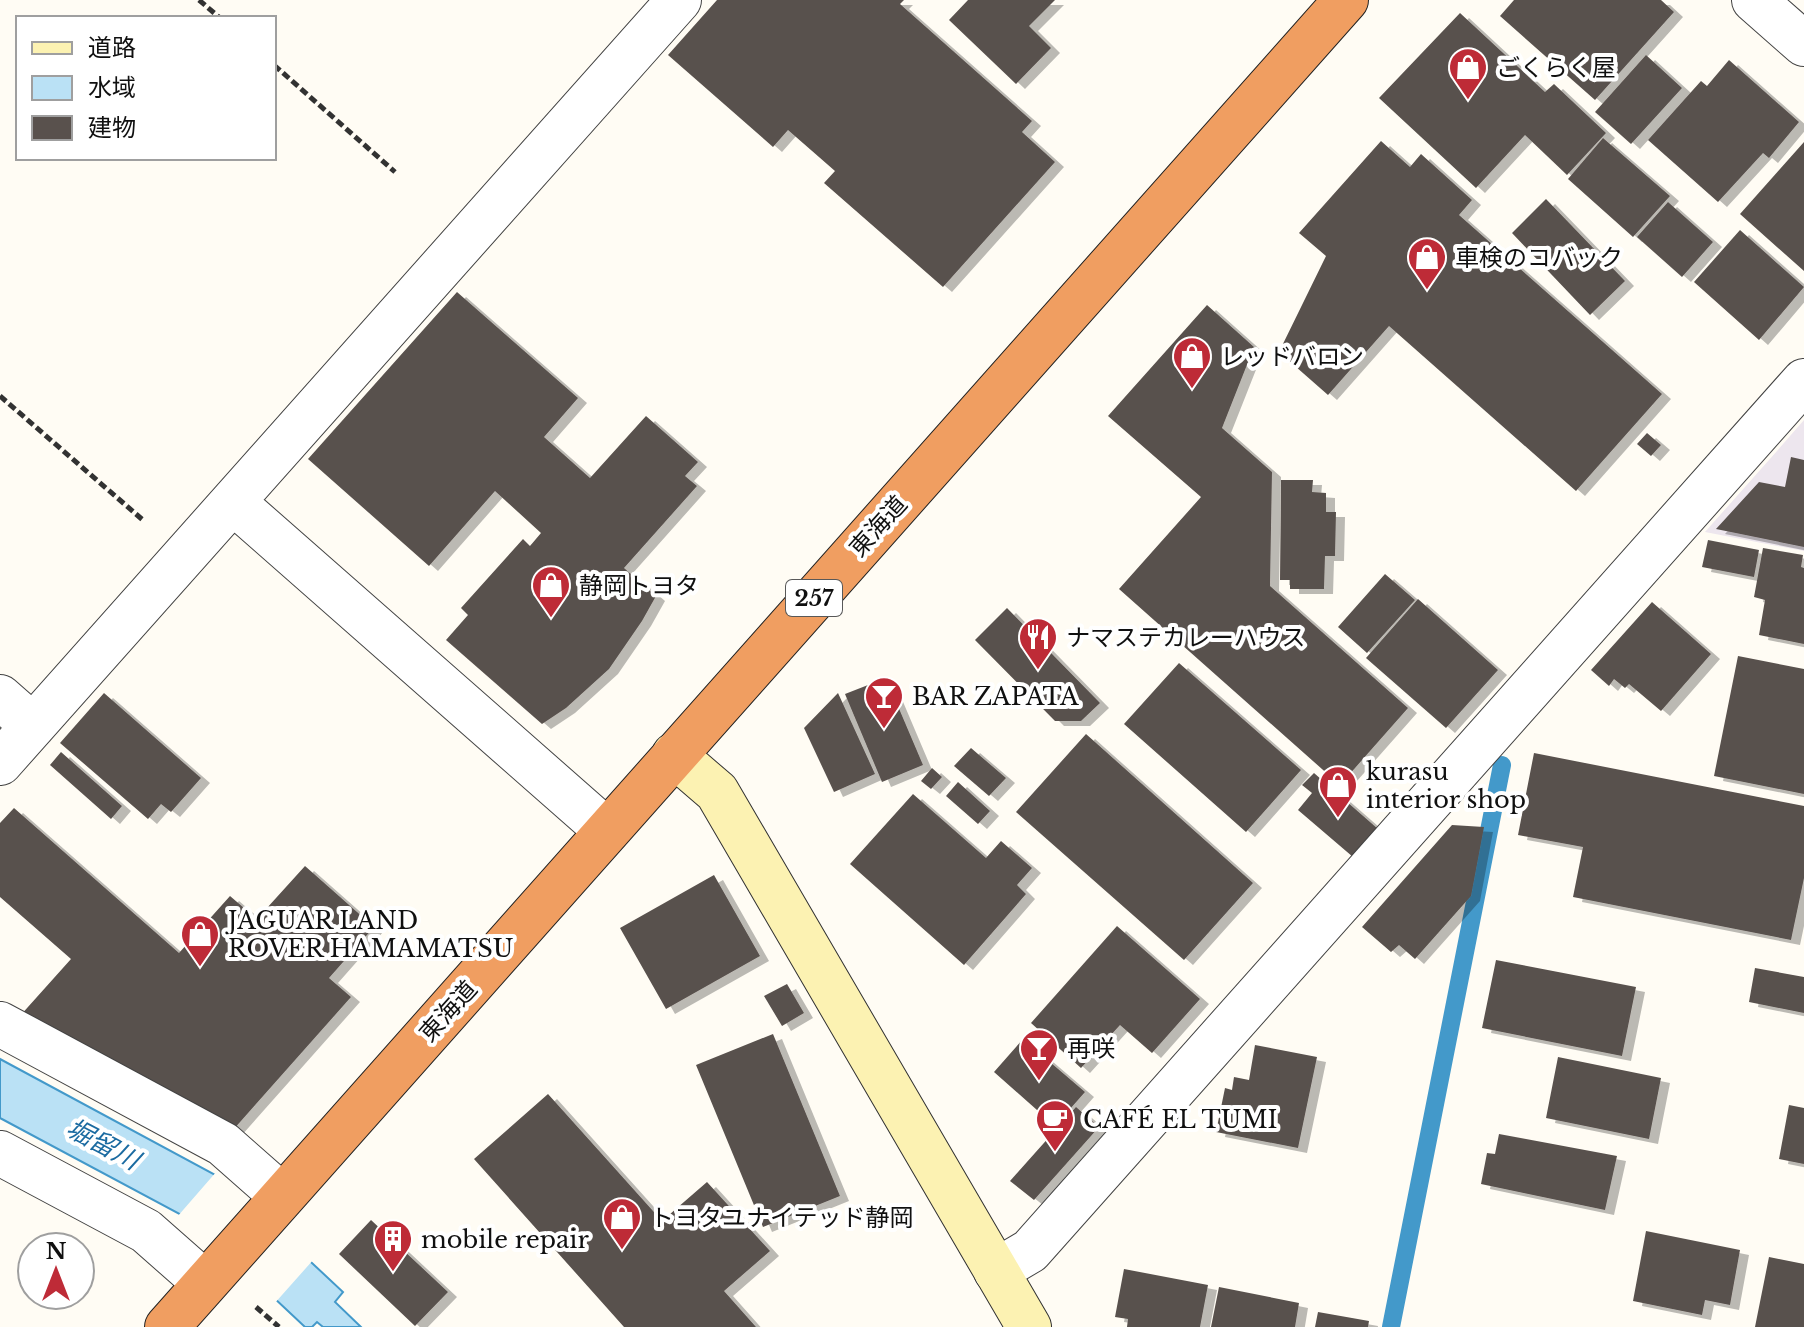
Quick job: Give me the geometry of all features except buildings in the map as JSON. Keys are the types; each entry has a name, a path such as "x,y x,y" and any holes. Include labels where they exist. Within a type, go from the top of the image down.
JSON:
{"highway":[{"name":"東海道","path":"167,1327 1346,0"}],"street":[{"path":"0,763 679,0"},
{"path":"1754,0 1804,44"},
{"path":"996,1271 1030,1251 1804,381"},
{"path":"233,502 607,831"},
{"path":"0,697 33,726"},
{"path":"674,755 717,792 1029,1327"},
{"path":"0,1024 223,1144 274,1205"},
{"path":"0,1153 146,1231 215,1272"}],"path":[{"path":"199,0 218,16"},
{"path":"276,67 395,172"},
{"path":"0,396 184,556"},
{"path":"255,1306 279,1327"}],"shaded area":[{"path":"1804,420 1804,551 1705,532 1777,451"}],"water":[{"name":"堀留川","path":"0,1059 221,1178 343,1292 335,1302 361,1327 323,1327 317,1322 312,1327 305,1327 191,1220 0,1118"}],"pier":[{"path":"217,1171 314,1259 274,1304 189,1224 177,1217"}],"waterway":[{"path":"1391,1327 1502,765"}],"place":[{"name":"ごくらく屋","path":"1468,101"},
{"name":"車検のコバック","path":"1427,291"},
{"name":"レッドバロン","path":"1192,390"},
{"name":"静岡トヨタ","path":"551,619"},
{"name":"ナマステカレーハウス","path":"1038,671"},
{"name":"BAR ZAPATA","path":"884,730"},
{"name":"kurasu interior shop","path":"1338,819"},
{"name":"JAGUAR LAND ROVER HAMAMATSU","path":"200,968"},
{"name":"再咲","path":"1039,1082"},
{"name":"CAFÉ EL TUMI","path":"1055,1153"},
{"name":"トヨタユナイテッド静岡","path":"622,1251"},
{"name":"mobile repair","path":"393,1273"}]}
